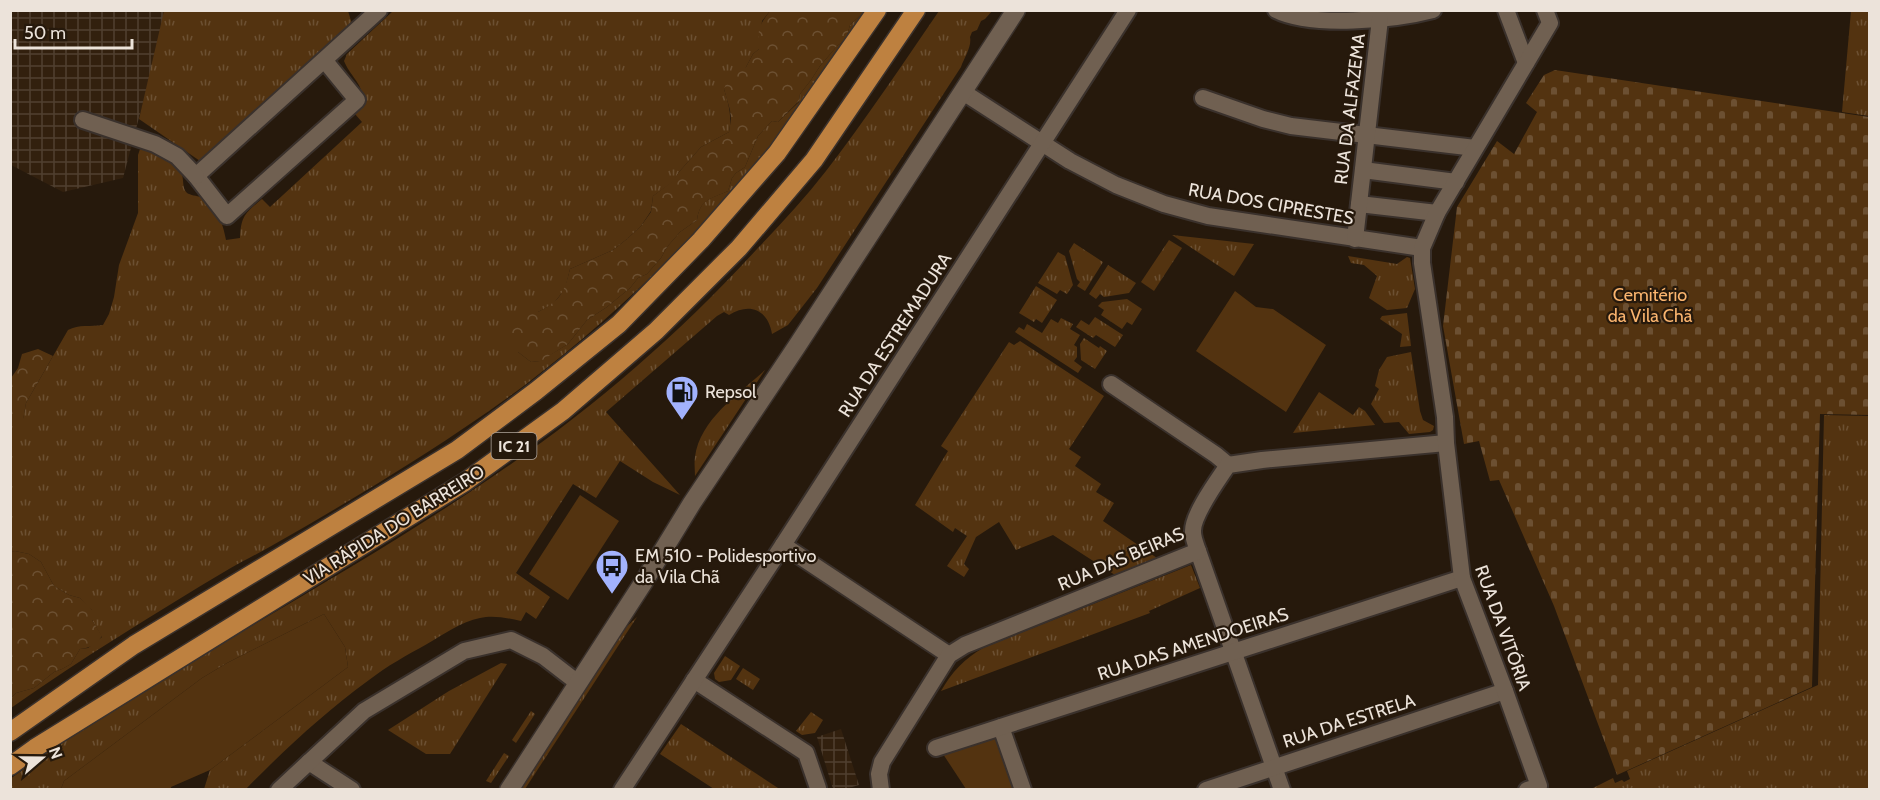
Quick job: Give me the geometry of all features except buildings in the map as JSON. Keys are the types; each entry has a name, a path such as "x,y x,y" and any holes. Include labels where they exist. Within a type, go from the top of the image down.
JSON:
{"highway":[{"name":"VIA RÁPIDA DO BARREIRO","path":"10,732 134,645 457,450 536,391 619,324 701,240 777,153 877,10"},
{"name":"VIA RÁPIDA DO BARREIRO","path":"10,766 75,723 465,482 563,411 656,331 739,248 814,160 916,10"}],"main road":[{"path":"509,789 643,583 698,493 797,346 1016,10"}],"street":[{"name":"RUA DA ESTREMADURA","path":"622,789 783,545 1128,10"},
{"path":"1276,10 1306,20 1380,19 1417,15 1434,10"},
{"path":"1506,10 1526,63"},
{"path":"1422,248 1437,213 1550,22 1545,10"},
{"path":"196,176 325,61 373,13"},
{"name":"RUA DA ALFAZEMA","path":"1355,239 1380,19"},
{"path":"83,120 155,144 177,156 227,216 357,100 325,61"},
{"name":"RUA DOS CIPRESTES","path":"963,92 1070,161 1116,185 1164,204 1208,216 1422,248"},
{"path":"1203,98 1263,119 1291,126 1475,148"},
{"path":"1363,170 1456,182"},
{"path":"1359,204 1437,213"},
{"name":"RUA DA VITÓRIA","path":"1422,248 1422,262 1445,417 1462,578 1505,691 1533,788"},
{"path":"1111,384 1216,454 1228,465 1446,443"},
{"name":"RUA DAS BEIRAS","path":"881,789 879,774 882,762 949,655 965,645 1198,551 1192,531 1196,518 1228,465"},
{"path":"783,545 949,655"},
{"path":"1198,551 1282,789"},
{"name":"RUA DAS AMENDOEIRAS","path":"936,748 1462,578"},
{"path":"279,789 364,711 464,651 511,640 543,656 578,683"},
{"path":"694,680 806,753 818,788"},
{"name":"RUA DA ESTRELA","path":"1206,789 1505,691"},
{"path":"1001,727 1023,789"},
{"path":"309,762 352,789"}],"shaded area":[{"path":"10,11 165,11 123,178 63,192 11,165"},
{"path":"841,729 859,785 845,789 833,789 817,737"}],"green space":[{"path":"164,11 348,11 352,24 200,161 139,119"},
{"path":"393,11 770,11 762,21 759,49 753,54 746,67 724,89 730,110 729,132 701,147 674,181 653,196 651,211 641,226 627,239 613,250 570,269 565,289 553,304 538,312 518,352 531,362 540,361 568,344 587,320 607,307 630,288 638,278 647,274 680,232 697,220 703,204 728,191 732,178 745,167 758,136 772,121 778,122 799,102 800,94 820,66 846,39 850,25 865,11 870,11 789,124 734,191 648,279 556,360 495,407 401,469 174,602 11,708 11,698 16,693 34,688 54,672 71,664 80,649 88,648 102,637 92,620 92,610 80,598 69,595 54,586 41,562 29,554 11,552 11,419 23,419 26,403 68,330 81,326 103,325 109,314 119,265 138,213 138,155 140,149 171,159 182,175 185,191 200,197 215,210 221,221 226,240 240,238 243,220 252,208 262,199 270,207 362,122 355,114 360,105 362,92 344,61 347,54"},
{"path":"770,11 865,11 850,25 846,39 820,66 800,94 799,101 778,122 772,121 758,136 745,167 732,178 728,191 704,204 698,213 697,220 680,232 647,274 638,278 630,288 607,307 587,320 568,344 541,361 531,362 518,352 511,351 503,330 512,314 525,308 538,312 552,304 563,290 570,269 613,250 627,239 641,226 651,212 653,196 673,181 701,147 729,132 730,110 724,89 730,73 746,67 753,54 759,49 760,28"},
{"path":"939,11 992,11 981,21 977,30 972,32 969,49 961,67 817,288 788,325 772,334 767,319 757,311 744,309 729,315 724,312 606,412 680,495 653,482 620,461 596,498 573,484 516,573 550,597 536,619 526,612 521,621 485,617 466,622 405,657 376,675 321,718 246,789 204,789 210,770 348,667 345,647 324,614 202,678 64,781 61,789 11,789 10,779 69,738 438,513 568,423 601,396 666,340 728,280 801,201 855,132"},
{"path":"1851,11 1869,11 1869,116 1842,112"},
{"name":"Cemitério da Vila Chã","path":"1555,70 1869,117 1869,415 1820,414 1812,687 1617,775 1554,606 1499,480 1490,481 1479,441 1464,444 1443,326 1457,207 1497,141 1514,154 1537,112 1526,103 1544,75"},
{"path":"1172,235 1254,244 1234,276"},
{"path":"1169,240 1182,248 1154,291 1141,282"},
{"path":"1074,243 1103,262 1085,291 1077,286 1080,282 1077,279 1069,251"},
{"path":"1058,252 1065,256 1073,285 1067,294 1060,290 1057,294 1038,283"},
{"path":"1348,256 1397,264 1407,257 1410,258 1415,289 1407,308 1387,310 1369,298 1377,276 1364,265 1351,263"},
{"path":"1108,265 1136,283 1129,293 1104,297 1100,294 1096,299 1089,294"},
{"path":"1036,286 1057,300 1042,323 1036,319 1034,322 1019,313"},
{"path":"1235,291 1256,307 1273,309 1326,345 1286,412 1196,351"},
{"path":"1127,299 1142,309 1132,325 1127,322 1122,329 1101,315 1104,310 1098,306 1102,302"},
{"path":"1407,313 1411,346 1400,347 1402,334 1380,319 1382,316"},
{"path":"1095,317 1123,335 1115,347 1096,335 1093,338 1076,327 1081,320 1089,325"},
{"path":"1061,318 1073,324 1070,329 1080,335 1074,345 1077,347 1077,357 1074,361 1082,367 1078,373 1015,332 1019,327 1024,330 1027,324 1042,333 1051,319 1058,323"},
{"path":"1084,338 1107,351 1095,369 1081,360 1080,344"},
{"path":"1020,341 1104,396 1069,449 1081,457 1075,466 1101,484 1096,492 1114,503 1103,521 1157,558 1115,575 1053,535 1016,550 999,522 976,537 964,564 969,569 964,577 947,566 967,536 955,528 953,532 915,505 948,451 941,446 1009,342 1014,345"},
{"path":"38,349 53,356 26,403 23,420 11,419 11,378 18,368 22,354"},
{"path":"1411,352 1420,411 1423,420 1434,426 1430,432 1409,434 1399,422 1384,423 1371,404 1379,389 1375,386 1379,370 1387,357"},
{"path":"765,370 695,476 695,457 704,431 722,408"},
{"path":"1319,392 1353,415 1359,407 1365,411 1375,425 1293,433"},
{"path":"1824,415 1869,416 1869,789 1591,789 1613,778 1615,783 1622,780 1624,782 1630,779 1627,771 1818,685"},
{"path":"580,495 619,521 568,600 529,574"},
{"path":"10,552 29,554 41,562 54,586 69,595 80,598 89,606 92,610 92,620 102,636 92,646 80,649 71,664 54,672 34,688 16,693 11,698"},
{"path":"1191,565 1200,588 1149,611 1150,613 941,691 959,666 983,648"},
{"path":"324,614 345,647 348,667 210,770 171,789 61,789 64,781 202,678"},
{"path":"637,617 525,789 520,790 623,630"},
{"path":"725,656 740,666 731,680 719,682 715,679 714,673"},
{"path":"501,663 507,664 450,754 426,754 388,730 449,691"},
{"path":"743,668 760,679 753,690 736,679"},
{"path":"531,711 535,714 516,743 512,740"},
{"path":"811,712 823,720 815,733 802,735 796,731"},
{"path":"681,724 778,788 714,789 660,754"},
{"path":"995,738 1013,789 966,789 943,754"},
{"path":"504,753 509,756 491,783 486,781"}],"place":[{"name":"Repsol","path":"682,421"},
{"name":"EM 510 - Polidesportivo da Vila Chã","path":"612,595"}]}
